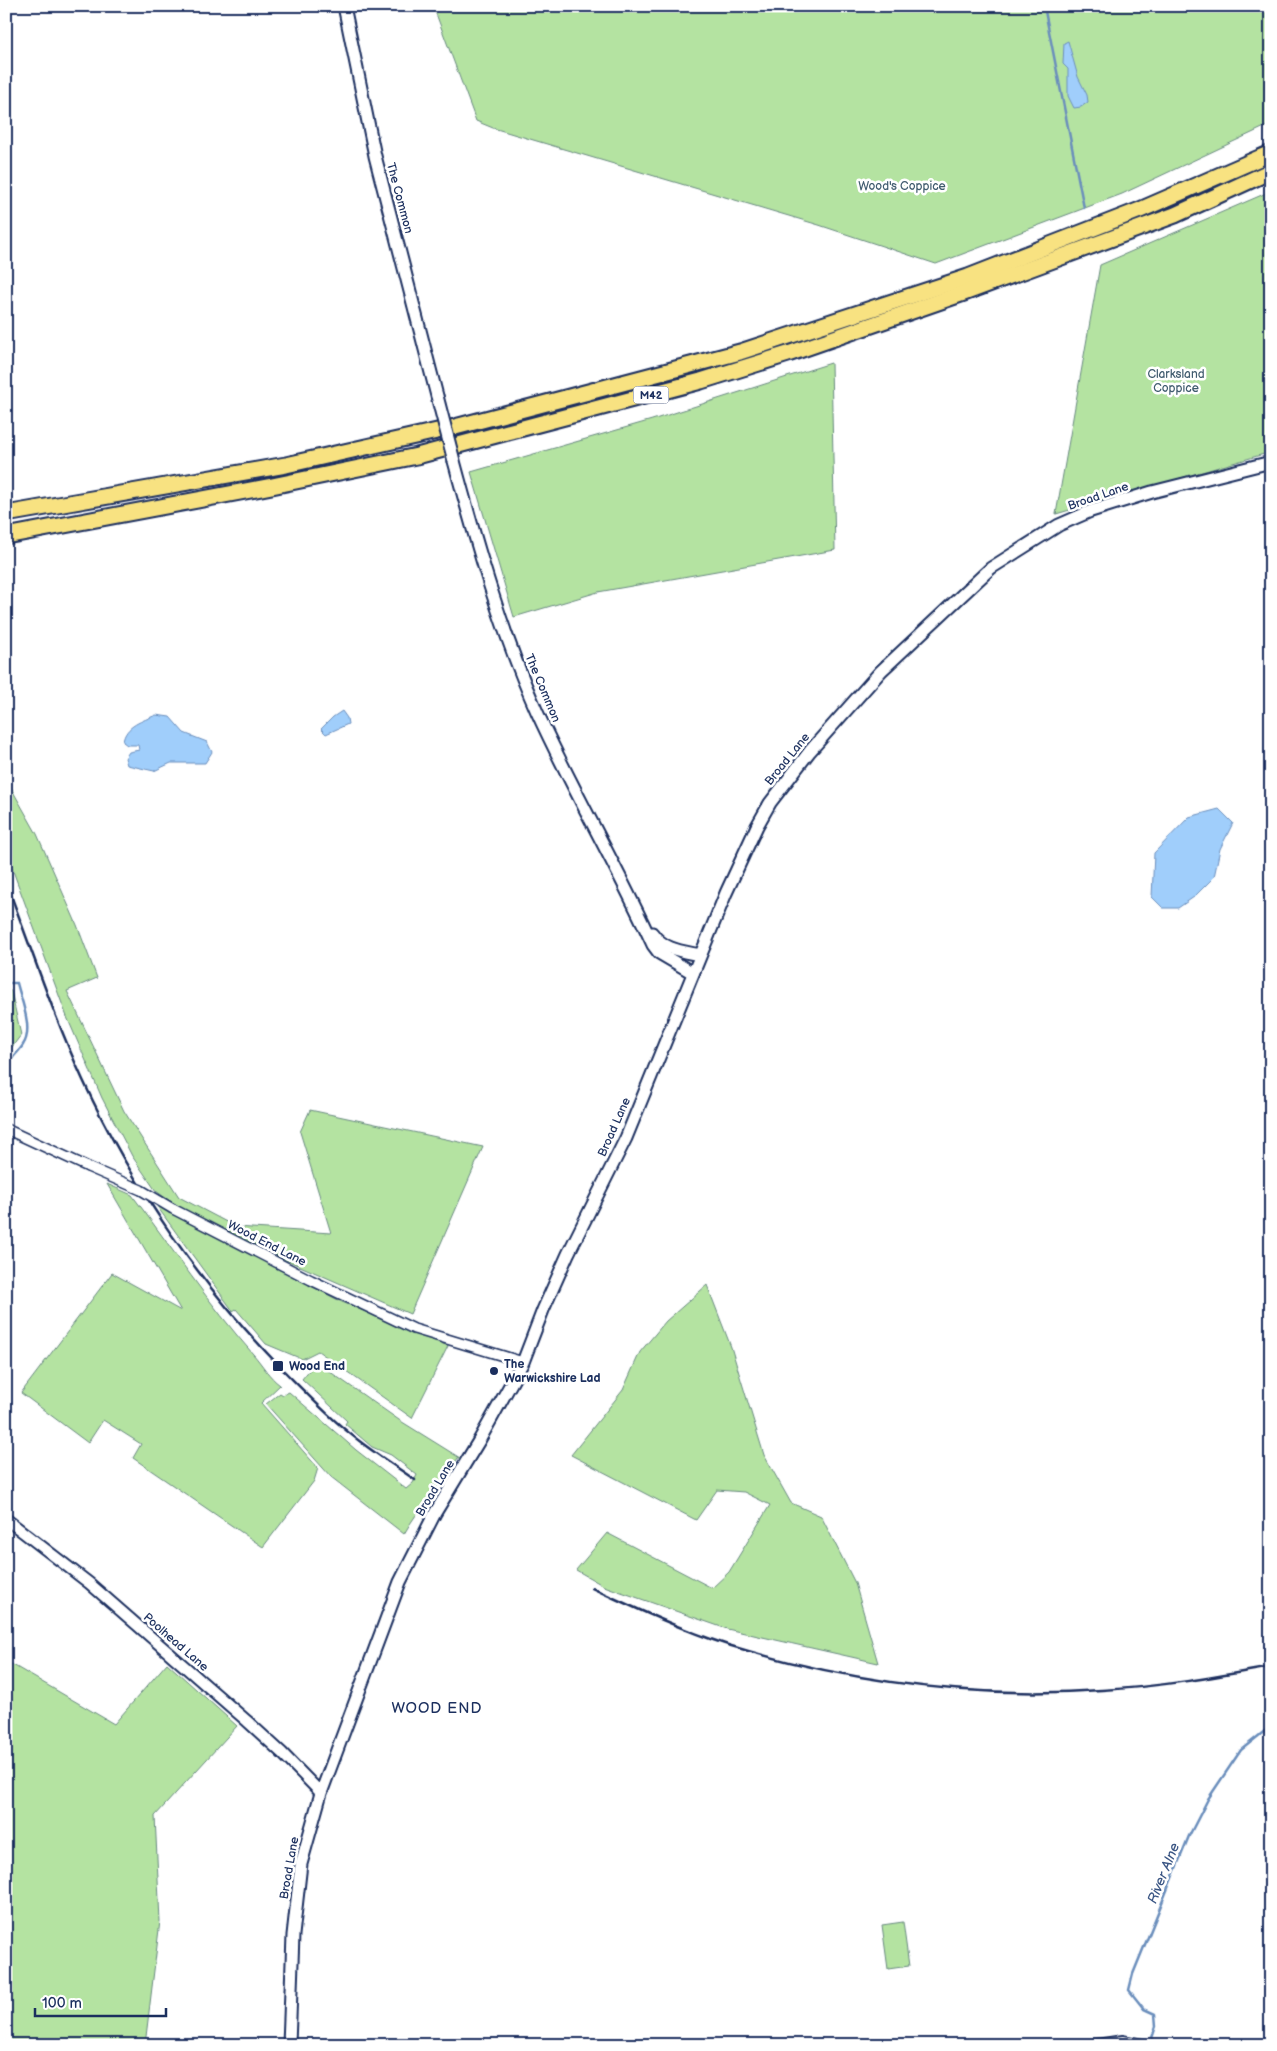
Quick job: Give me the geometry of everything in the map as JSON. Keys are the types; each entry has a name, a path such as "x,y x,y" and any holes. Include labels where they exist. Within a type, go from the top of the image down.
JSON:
{"highway":[{"name":"M42","path":"6,514 286,465 446,430 740,352 968,276 1140,210 1271,153"},
{"name":"M42","path":"6,536 272,486 416,456 701,381 798,351 964,293 1175,215 1271,171"}],"main road":[{"name":"The Common","path":"344,6 375,156 454,461 487,579 526,684 572,784 654,945 659,953 693,973"},
{"name":"Broad Lane","path":"290,2044 293,1935 301,1864 321,1793 407,1567 435,1513 480,1439 523,1362 543,1310 568,1254 626,1138 700,955 757,826 783,785 881,671 991,568 1059,525 1091,511 1152,492 1271,462"},
{"name":"The Common","path":"639,913 657,941 669,949 700,955"}],"street":[{"name":"Wood End Lane","path":"6,1129 141,1190 312,1280 414,1329 523,1362"},
{"name":"Poolhead Lane","path":"6,1519 89,1583 247,1721 321,1793"},
{"path":"1097,2045 1123,2041 1143,2045"}],"green space":[{"name":"Wood's Coppice","path":"436,6 1271,6 1271,124 1122,194 936,264 819,225 493,128 476,121 435,11"},
{"name":"Clarksland Coppice","path":"1271,191 1271,452 1056,514 1100,265"},
{"path":"831,363 835,550 598,592 514,617 471,472 652,420"},
{"path":"6,779 37,834 77,925 97,978 67,991 124,1111 179,1197 236,1227 331,1233 300,1132 310,1110 483,1147 410,1314 261,1249 182,1210 156,1191 132,1156 102,1098 67,1017 6,852"},
{"path":"6,990 11,991 21,1035 6,1055"},
{"path":"107,1184 132,1195 221,1316 280,1385 261,1403 318,1468 314,1481 263,1547 133,1458 141,1444 103,1420 88,1443 21,1393 112,1273 181,1311"},
{"path":"156,1205 342,1302 448,1346 412,1418 318,1351 302,1359 266,1344 236,1309 233,1311"},
{"path":"707,1285 731,1347 764,1455 791,1503 821,1516 855,1583 878,1663 727,1629 604,1586 576,1570 607,1533 712,1588 729,1572 770,1505 744,1492 717,1490 696,1520 571,1455 623,1390 640,1352 666,1321"},
{"path":"316,1362 399,1420 460,1458 458,1458 423,1505 404,1534 331,1477 266,1404 280,1393 283,1395 289,1392 356,1450 406,1489 413,1483 417,1475 391,1455 372,1447 345,1424 347,1421 302,1379"},
{"path":"6,1661 114,1724 167,1663 237,1726 155,1816 160,1921 145,2045 6,2045"},
{"path":"903,1922 909,1966 888,1969 882,1925"}],"water":[{"path":"1068,41 1078,77 1087,95 1088,102 1081,107 1074,108 1068,96 1068,69 1063,64 1064,43"},
{"path":"342,711 347,718 348,724 326,734 321,729"},
{"path":"156,715 170,717 184,733 207,742 212,752 205,763 171,763 154,771 127,765 125,758 129,752 139,750 138,745 127,745 123,742 124,736 135,724"},
{"path":"1219,809 1233,823 1220,849 1214,877 1194,897 1178,908 1163,908 1152,897 1154,853 1189,817"}],"waterway":[{"path":"1044,6 1084,208"},
{"path":"6,983 17,983 27,1023 26,1038 23,1045 6,1067"},
{"name":"River Alne","path":"1152,2038 1156,2026 1155,2014 1144,2009 1129,1990 1133,1974 1189,1836 1208,1799 1241,1750 1271,1726"}],"railway":[{"path":"6,882 52,1006 83,1080 102,1120 124,1159 171,1234 225,1305 284,1371 352,1435 415,1480"},
{"path":"592,1588 677,1626 728,1645 820,1669 913,1685 1007,1692 1123,1689 1208,1678 1271,1667"}],"place":[{"name":"Wood End","path":"278,1366"},
{"name":"The Warwickshire Lad","path":"494,1371"}],"district":[{"name":"WOOD END","path":"437,1708"}]}
